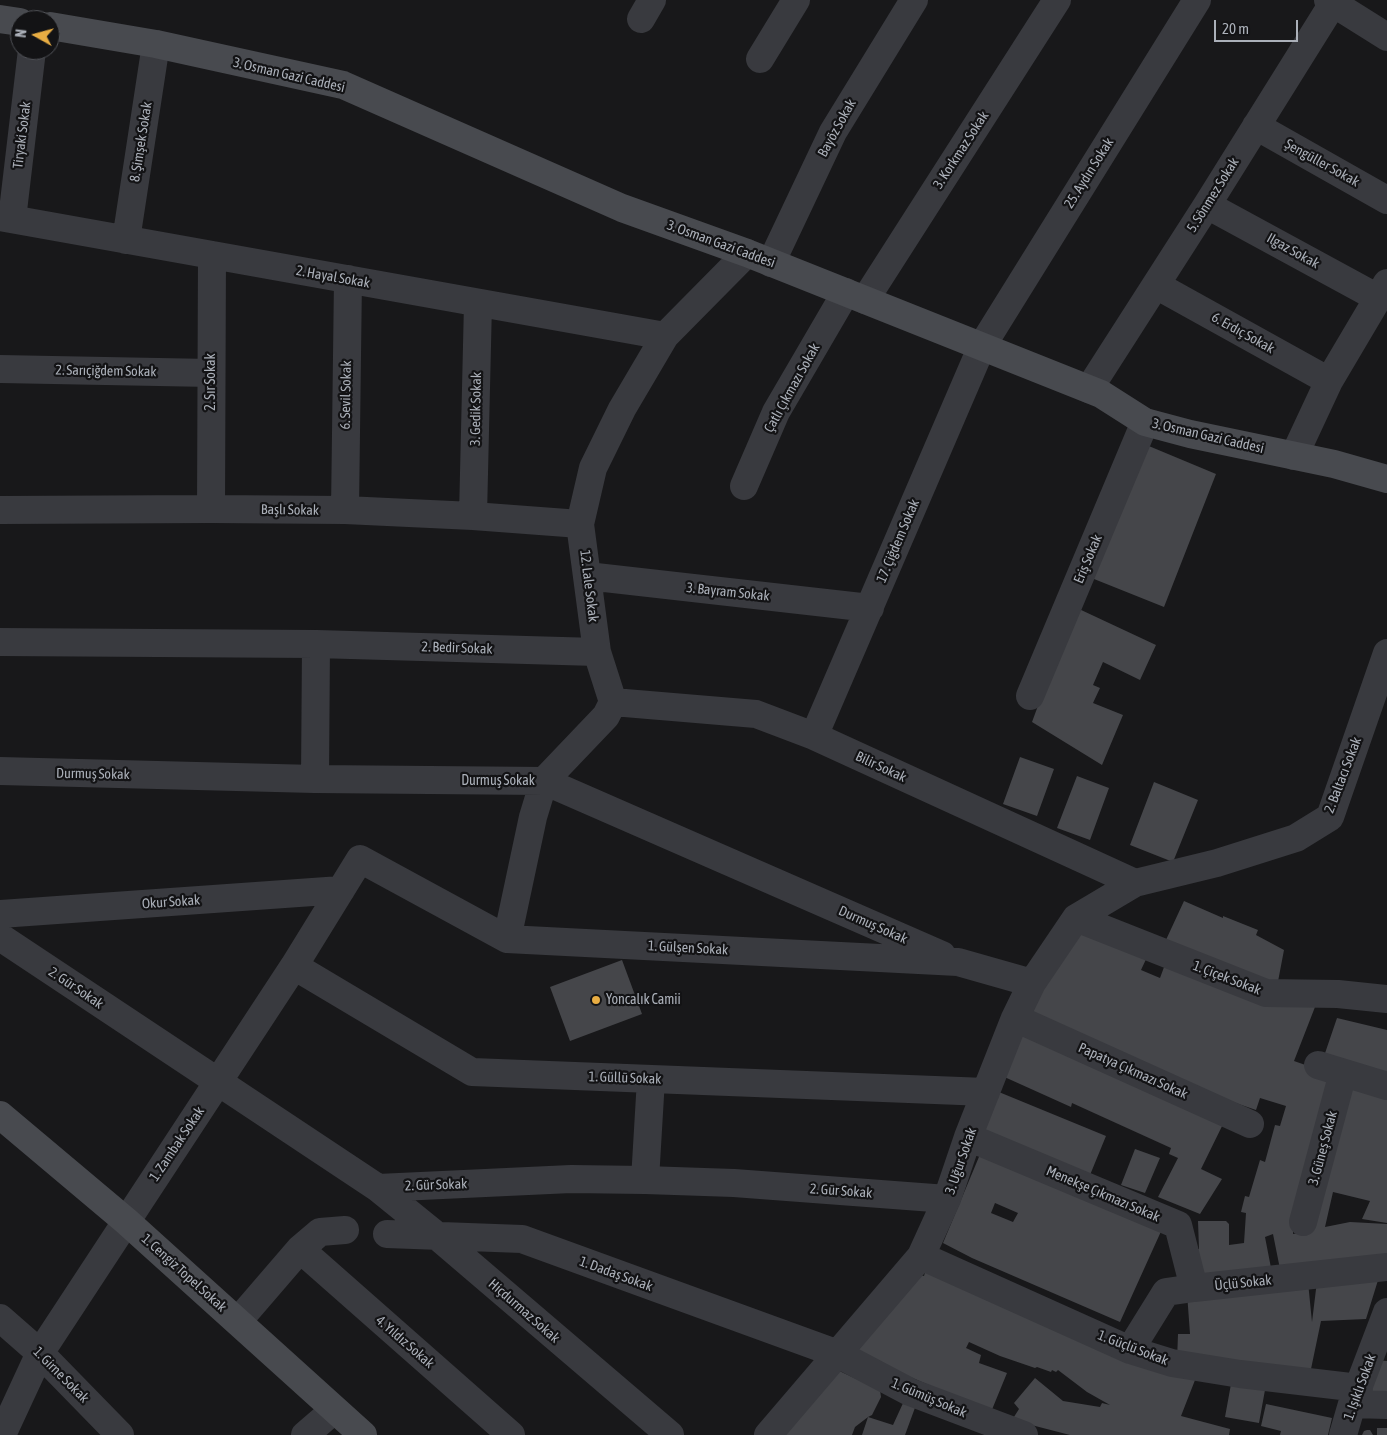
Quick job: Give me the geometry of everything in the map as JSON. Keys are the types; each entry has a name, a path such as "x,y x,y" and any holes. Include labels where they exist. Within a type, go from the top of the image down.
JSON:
{"main road":[{"name":"3. Osman Gazi Caddesi","path":"60,28 156,44 343,85 622,208 759,258 1101,394 1145,422 1190,434 1334,464 1387,479"},
{"name":"1. Cengiz Topel Sokak","path":"0,1115 126,1221 363,1435"}],"street":[{"path":"760,59 796,0"},
{"name":"Bayöz Sokak","path":"759,258 914,0"},
{"name":"3. Korkmaz Sokak","path":"855,296 1057,0"},
{"name":"25. Aydın Sokak","path":"982,346 1197,0"},
{"path":"1332,1 1387,37"},
{"name":"5. Sönmez Sokak","path":"1089,389 1256,126 1332,1"},
{"name":"8. Şimşek Sokak","path":"126,240 156,44"},
{"name":"Tiryaki Sokak","path":"6,218 30,60"},
{"name":"Şengüller Sokak","path":"1256,126 1387,200"},
{"name":"Ilgaz Sokak","path":"1207,204 1383,291"},
{"name":"2. Hayal Sokak","path":"6,218 665,336"},
{"name":"2. Sır Sokak","path":"211,509 212,255"},
{"name":"12. Lale Sokak","path":"614,702 597,652 580,524 593,468 622,409 665,336 759,258"},
{"name":"6. Sevil Sokak","path":"345,510 348,279"},
{"name":"6. Erdıç Sokak","path":"1156,285 1329,381"},
{"path":"1294,456 1329,381 1383,291"},
{"name":"Çatlı Çıkmazı Sokak","path":"744,486 776,412 855,296"},
{"name":"3. Gedik Sokak","path":"473,516 478,303"},
{"name":"17. Çiğdem Sokak","path":"814,736 982,346"},
{"name":"2. Sarıçiğdem Sokak","path":"0,369 211,373"},
{"name":"Eriş Sokak","path":"1030,696 1145,422"},
{"name":"Başlı Sokak","path":"0,510 345,510 473,516 580,524"},
{"name":"3. Bayram Sokak","path":"587,576 870,608"},
{"name":"2. Bedir Sokak","path":"0,642 316,644 597,652"},
{"path":"315,780 316,644"},
{"name":"2. Baltacı Sokak","path":"1135,883 1216,863 1296,838 1330,817 1387,653"},
{"path":"507,939 533,817 544,781 606,716 614,702"},
{"name":"Bilir Sokak","path":"614,702 756,714 814,736 1135,883"},
{"name":"Durmuş Sokak","path":"0,771 315,780 544,781 958,962"},
{"name":"1. Gülşen Sokak","path":"360,859 507,939 958,962 1032,983"},
{"name":"1. Zambak Sokak","path":"2,1435 40,1353 294,966 360,859"},
{"name":"3. Uğur Sokak","path":"768,1435 921,1256 947,1199 968,1137 1015,1018 1032,983 1076,918 1135,883"},
{"name":"Okur Sokak","path":"0,914 341,890"},
{"name":"1. Çiçek Sokak","path":"1076,918 1266,993 1338,994 1387,999"},
{"name":"2. Gür Sokak","path":"0,937 378,1188 571,1179 645,1180 734,1183 947,1199"},
{"name":"1. Güllü Sokak","path":"294,966 472,1072 986,1092"},
{"name":"Papatya Çıkmazı Sokak","path":"1015,1018 1250,1124"},
{"name":"3. Güneş Sokak","path":"1303,1222 1330,1069 1387,1086"},
{"path":"645,1180 651,1079"},
{"name":"Menekşe Çıkmazı Sokak","path":"968,1137 1178,1226 1194,1288"},
{"name":"Hiçdurmaz Sokak","path":"378,1188 436,1235 670,1435"},
{"path":"238,1321 300,1249 320,1232 345,1230"},
{"name":"1. Dadaş Sokak","path":"387,1234 522,1239 838,1354"},
{"name":"4. Yıldız Sokak","path":"300,1249 511,1435"},
{"name":"1. Güçlü Sokak","path":"921,1256 1130,1350 1172,1363 1356,1396 1387,1405"},
{"name":"Üçlü Sokak","path":"1130,1350 1166,1292 1387,1267"},
{"name":"1. Işıklı Sokak","path":"1343,1435 1387,1312"},
{"name":"1. Girne Sokak","path":"0,1318 40,1353 120,1435"},
{"name":"1. Gümüş Sokak","path":"838,1354 910,1392 1024,1435"},
{"path":"305,1435 334,1410"}],"building":[{"path":"1144,444 1216,474 1164,607 1089,577"},
{"path":"1079,609 1156,645 1140,680 1103,662 1093,685 1100,688 1093,703 1123,715 1102,765 1032,722 1046,684"},
{"path":"1020,757 1054,769 1037,816 1003,804"},
{"path":"1077,776 1109,788 1090,840 1057,828"},
{"path":"1154,782 1198,800 1173,862 1130,845"},
{"path":"1184,901 1223,918 1223,916 1258,930 1256,935 1284,950 1276,992 1165,942"},
{"path":"1075,931 1148,955 1141,970 1160,978 1167,959 1315,1007 1294,1061 1337,1076 1293,1234 1305,1232 1347,1086 1387,1095 1387,1223 1362,1219 1370,1201 1333,1192 1325,1227 1350,1222 1387,1224 1387,1255 1281,1274 1273,1234 1265,1237 1272,1273 1197,1282 1193,1250 1199,1249 1198,1221 1226,1221 1229,1224 1229,1245 1244,1243 1246,1213 1241,1212 1245,1196 1249,1197 1260,1160 1265,1162 1275,1125 1280,1126 1286,1106 1260,1098 1256,1110 1224,1099 1028,1014"},
{"name":"Yoncalık Camii","path":"622,960 642,1014 570,1041 550,987"},
{"path":"1337,1018 1387,1030 1387,1079 1322,1062"},
{"path":"1024,1033 1227,1116 1201,1169 1222,1179 1200,1214 1158,1197 1178,1158 1169,1154 1171,1148 1072,1103 1071,1107 1000,1075"},
{"path":"994,1090 1106,1136 1090,1175 978,1131"},
{"path":"1135,1149 1160,1158 1145,1193 1121,1185"},
{"path":"981,1152 1163,1227 1120,1322 972,1258 943,1243","holes":["995,1203 1018,1213 1013,1222 991,1213"]},
{"path":"926,1269 1197,1375 1181,1416 1230,1429 1229,1435 1070,1435 1012,1420 1019,1409 1014,1403 1035,1378 1063,1401 1100,1407 1102,1403 1110,1405 1087,1392 1058,1370 1056,1372 1052,1370 1051,1372 1035,1368 1000,1356 969,1342 966,1348 981,1355 979,1363 1007,1373 991,1412 855,1353 916,1274 924,1276"},
{"path":"1379,1277 1366,1319 1321,1321 1311,1369 1177,1361 1178,1334 1190,1334 1187,1293 1308,1282 1312,1322 1317,1281"},
{"path":"1375,1360 1387,1361 1387,1400 1371,1399"},
{"path":"833,1368 880,1390 881,1397 872,1415 855,1427 852,1435 781,1435"},
{"path":"1231,1384 1265,1390 1259,1423 1225,1417"},
{"path":"904,1401 916,1405 905,1435 862,1435 868,1417 893,1425"},
{"path":"1266,1404 1332,1418 1328,1435 1280,1435 1281,1431 1261,1426"},
{"path":"1377,1428 1387,1428 1387,1435 1377,1435"},
{"path":"1367,1430 1370,1430 1373,1435 1362,1435"}],"place":[{"name":"Yoncalık Camii","path":"596,1000"}]}
